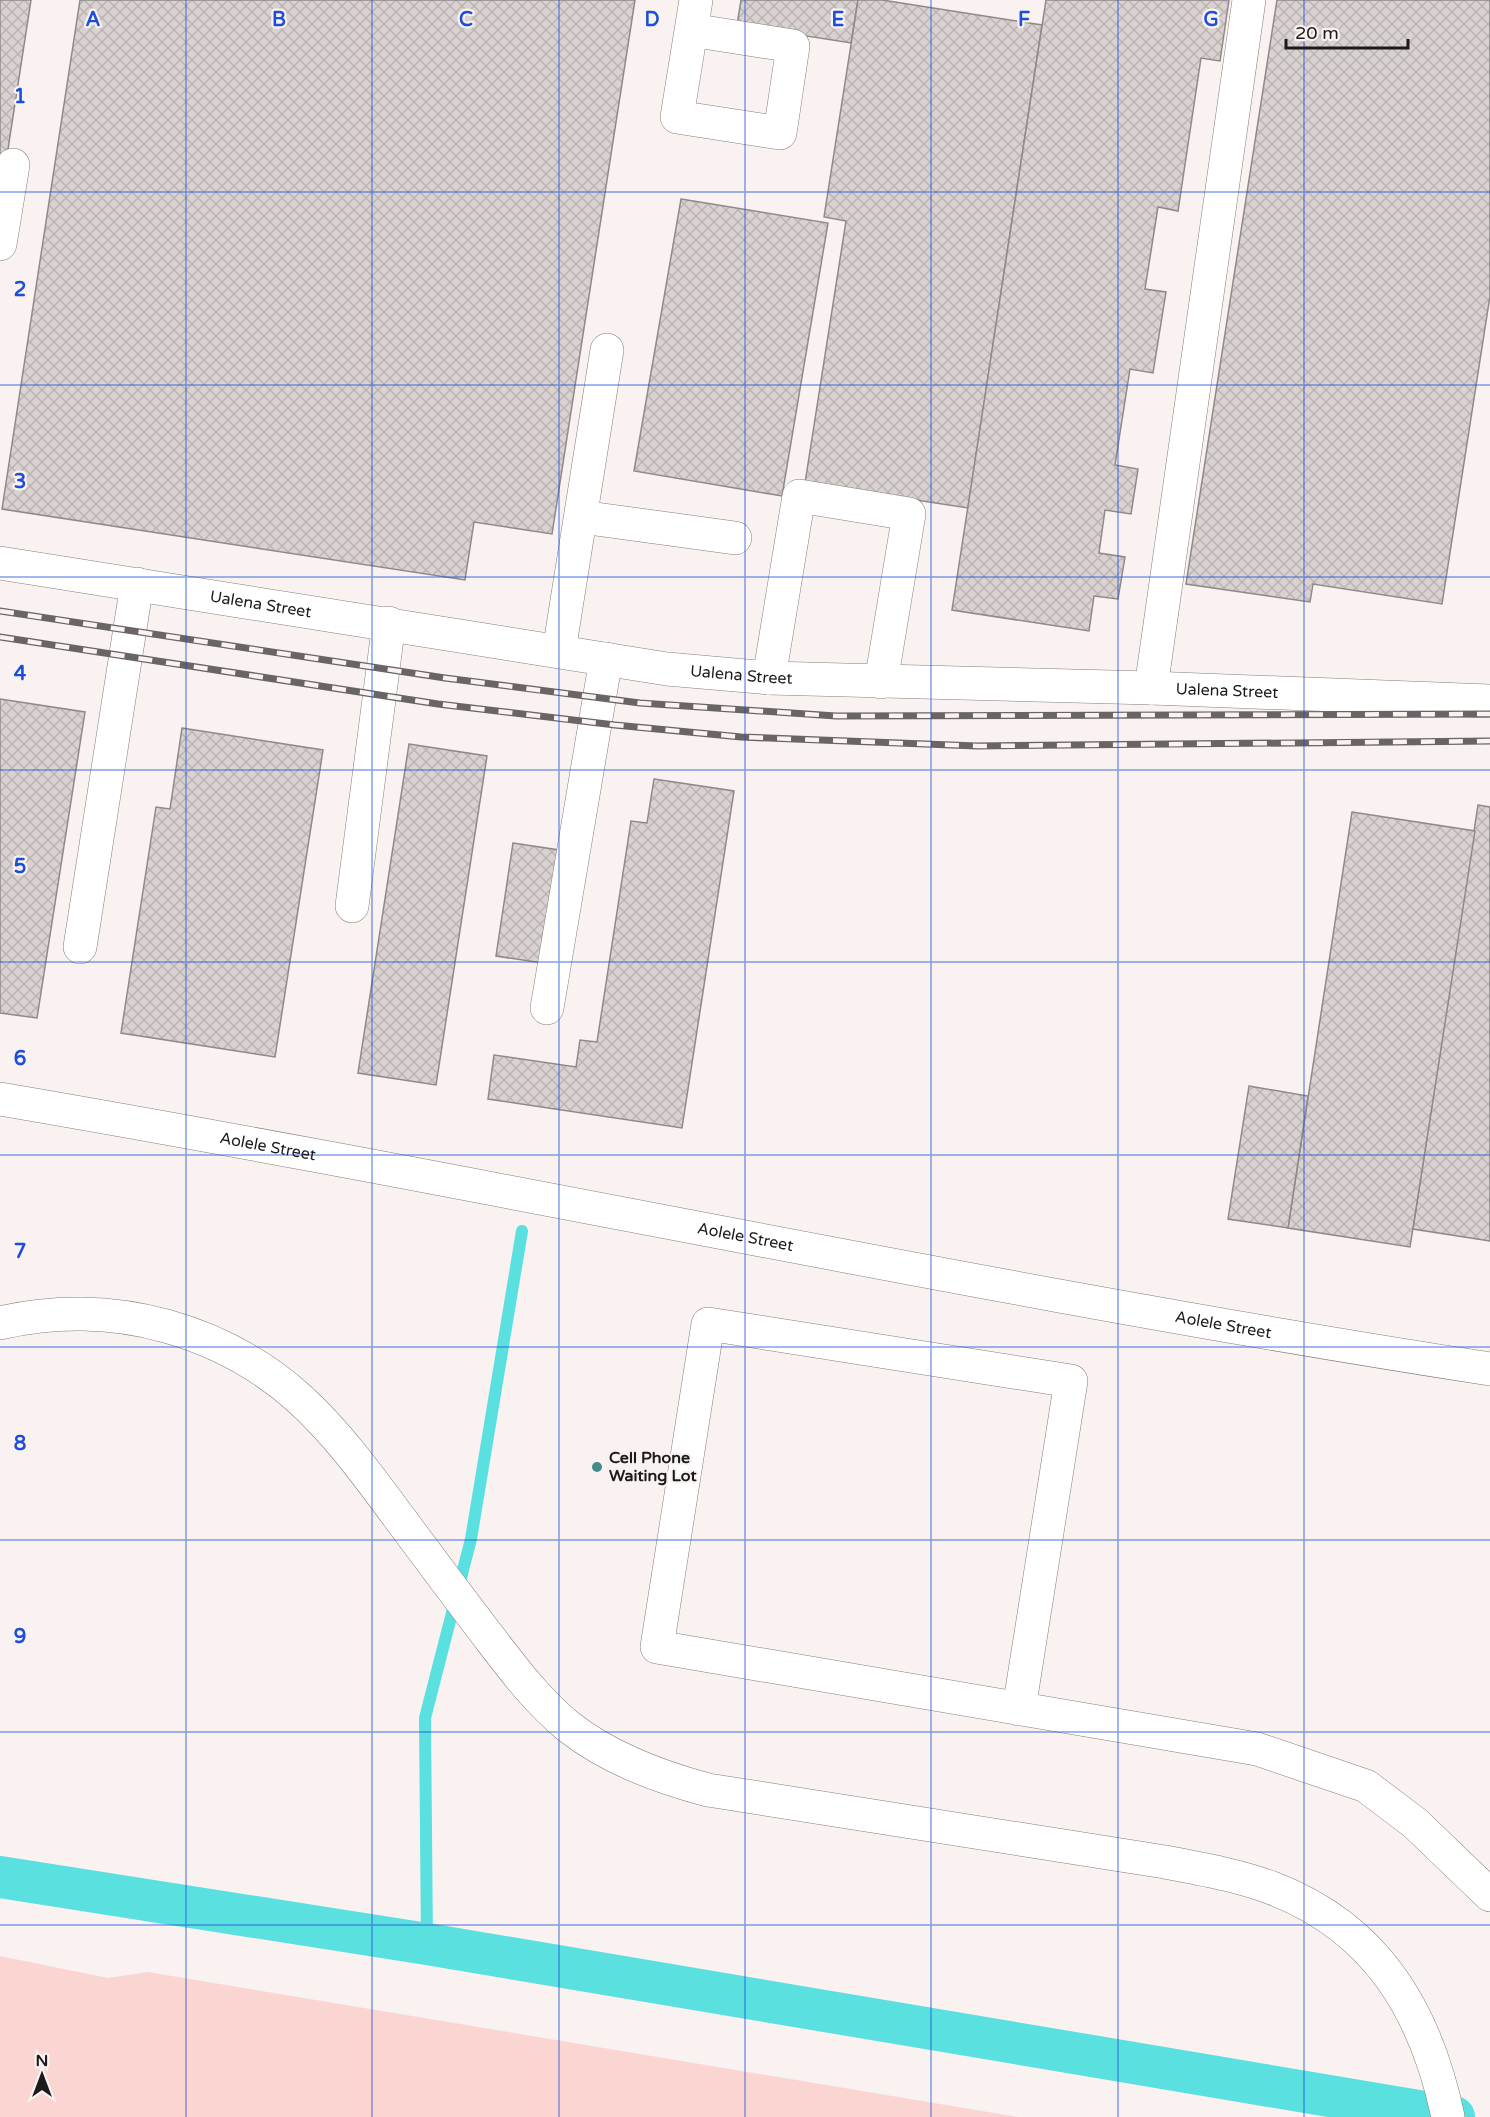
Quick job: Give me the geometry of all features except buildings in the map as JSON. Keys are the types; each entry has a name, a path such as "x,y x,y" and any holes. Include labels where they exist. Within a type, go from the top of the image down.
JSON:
{"street":[{"path":"1151,688 1249,0"},
{"path":"0,244 13,165"},
{"path":"559,651 607,350"},
{"path":"769,678 799,496 909,514 881,682"},
{"path":"581,517 735,538"},
{"name":"Ualena Street","path":"0,563 667,669 769,678 1151,688 1490,701"},
{"path":"80,947 138,584"},
{"path":"352,906 389,623"},
{"path":"547,1008 606,659"},
{"name":"Aolele Street","path":"0,1099 281,1148 909,1269 1490,1369"},
{"path":"0,1323 22,1318 101,1315 146,1321 192,1334 226,1348 264,1370 319,1415 350,1451 438,1571 538,1698 570,1727 600,1748 668,1779 708,1790 790,1804 1165,1862 1227,1874 1272,1888 1310,1905 1346,1929 1373,1954 1395,1983 1417,2019 1439,2076 1448,2117"},
{"path":"1019,1709 1071,1381 708,1324 657,1647 1019,1709 1257,1749 1366,1786 1415,1823 1490,1895"}],"shaded area":[{"path":"0,1956 108,1978 148,1972 1018,2117 0,2117"}],"waterway":[{"path":"427,1944 425,1718 471,1539 522,1231"},
{"path":"0,1877 427,1944 1454,2117"}],"railway":[{"path":"0,611 445,678 640,703 836,716 1490,714"},
{"path":"0,637 438,704 741,737 977,746 1490,741"}],"place":[{"name":"Cell Phone Waiting Lot","path":"597,1467"}]}
